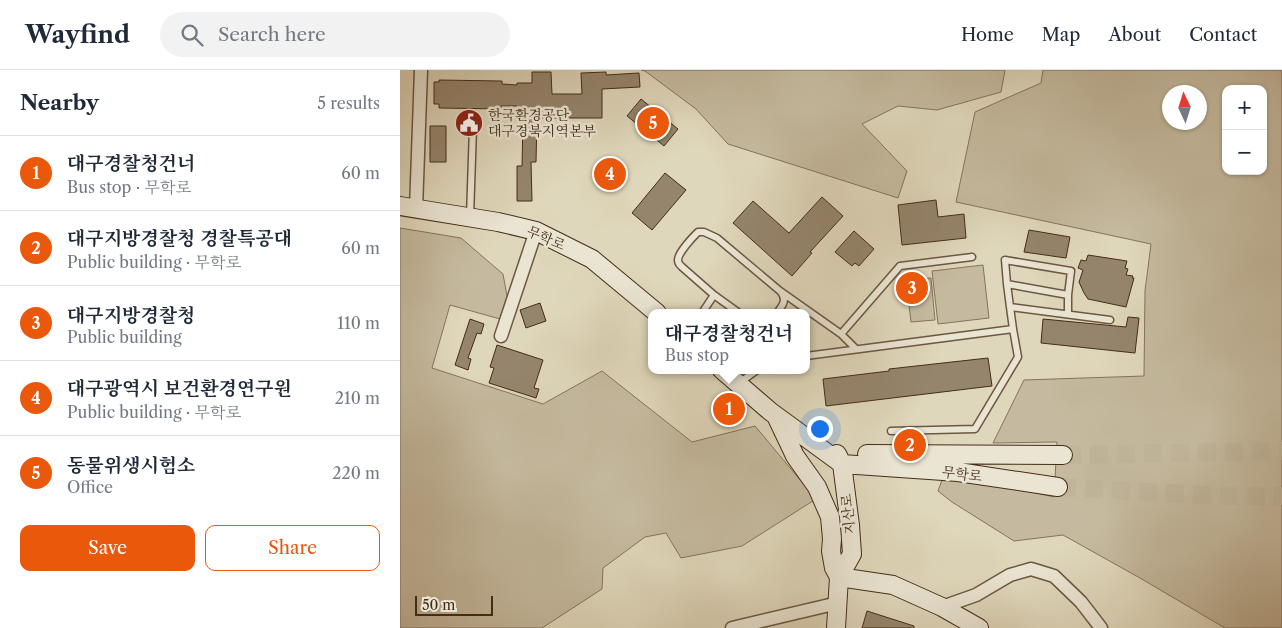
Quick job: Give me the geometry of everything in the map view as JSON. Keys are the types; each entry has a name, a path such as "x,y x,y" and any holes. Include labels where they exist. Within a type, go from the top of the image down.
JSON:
{"main road":[{"name":"무학로","path":"408,207 498,222 536,231 592,259 652,309"},
{"name":"무학로","path":"727,374 813,443 839,457 1058,487"},
{"name":"무학로","path":"777,416 795,456"},
{"name":"무학로","path":"839,457 846,453 876,455 1063,455"},
{"name":"지산로","path":"795,456 817,487 830,517 831,551 834,568 839,577"},
{"name":"지산로","path":"836,628 839,577 852,554 850,525 839,457"},
{"path":"839,577 893,585 942,607 977,628"}],"street":[{"name":"무학로","path":"408,207 421,70"},
{"path":"501,336 536,231"},
{"path":"942,607 976,595 1010,575 1031,570 1054,576 1081,602 1101,628"},
{"path":"732,628 773,623 838,603"}],"lane":[{"path":"470,218 473,128"},
{"path":"733,309 714,295 682,267 678,261 680,254 698,232 704,232 717,238 780,290 806,309"},
{"path":"841,334 900,266 972,258"},
{"path":"891,431 974,429 1018,357 1005,260 1071,271 1068,314"},
{"path":"1007,284 1068,295"},
{"path":"780,290 784,297 783,305 780,309"},
{"path":"705,309 714,295"},
{"path":"1010,308 1110,320"},
{"path":"810,312 841,334 856,349"},
{"path":"810,355 1013,329"},
{"path":"738,384 752,374"}],"shaded area":[{"path":"641,70 1005,70 1001,92 937,110 898,106 862,124 907,171 898,198 728,144 696,109"},
{"path":"1043,70 1282,70 1282,628 1225,628 1063,535 1014,541 938,491 943,477 973,479 1054,497 1057,442 993,443 1024,380 1144,376 1145,291 1151,244 956,202 975,112 1041,83"},
{"path":"400,228 461,238 503,274 507,296 500,319 450,305 432,368 543,404 602,371 692,442 755,426 816,499 742,546 681,558 666,533 645,537 603,568 602,589 542,628 400,628"},
{"path":"983,265 989,318 938,324 932,271"},
{"path":"931,278 935,320 911,322 906,280"}],"building":[{"path":"532,72 551,72 552,94 582,94 581,73 606,72 606,75 639,73 640,87 602,89 602,118 537,118 536,162 531,162 532,201 517,201 517,166 522,166 523,118 517,118 517,106 501,106 501,109 439,108 439,104 434,104 434,82 439,82 439,80 502,81 502,84 517,85 517,83 532,83"},
{"path":"641,99 678,129 664,146 627,116"},
{"path":"430,126 446,126 446,162 430,162"},
{"path":"665,173 686,190 652,230 632,213"},
{"path":"822,197 843,216 810,252 812,253 792,276 733,223 753,201 789,233"},
{"path":"936,200 938,217 964,214 966,238 902,245 898,205"},
{"path":"1029,230 1070,237 1066,258 1024,252"},
{"path":"854,231 874,249 859,266 855,263 852,266 835,252"},
{"path":"1088,255 1127,261 1125,268 1128,269 1126,275 1133,276 1132,278 1134,278 1126,307 1088,299 1079,282 1083,270 1078,268 1081,260 1086,261"},
{"path":"540,303 546,321 526,328 520,310"},
{"path":"1128,317 1139,318 1135,353 1041,343 1043,319 1126,327"},
{"path":"470,319 484,324 481,334 477,333 468,358 471,359 468,370 455,365"},
{"path":"497,345 543,360 534,388 539,389 536,398 489,383 494,368 490,367"},
{"path":"988,358 992,386 826,406 823,379 889,371 889,369"},
{"path":"867,611 914,626 914,628 862,628"}],"tunnel":[{"path":"1063,455 1282,451"},
{"path":"1058,487 1222,496 1282,496"}],"place":[{"name":"한국환경공단 대구경북지역본부","path":"469,123"},
{"name":"동물위생시험소","path":"653,123"},
{"name":"대구광역시 보건환경연구원","path":"610,174"},
{"name":"대구지방경찰청","path":"912,288"},
{"name":"대구경찰청건너","path":"729,409"},
{"name":"대구지방경찰청 경찰특공대","path":"910,445"}]}
